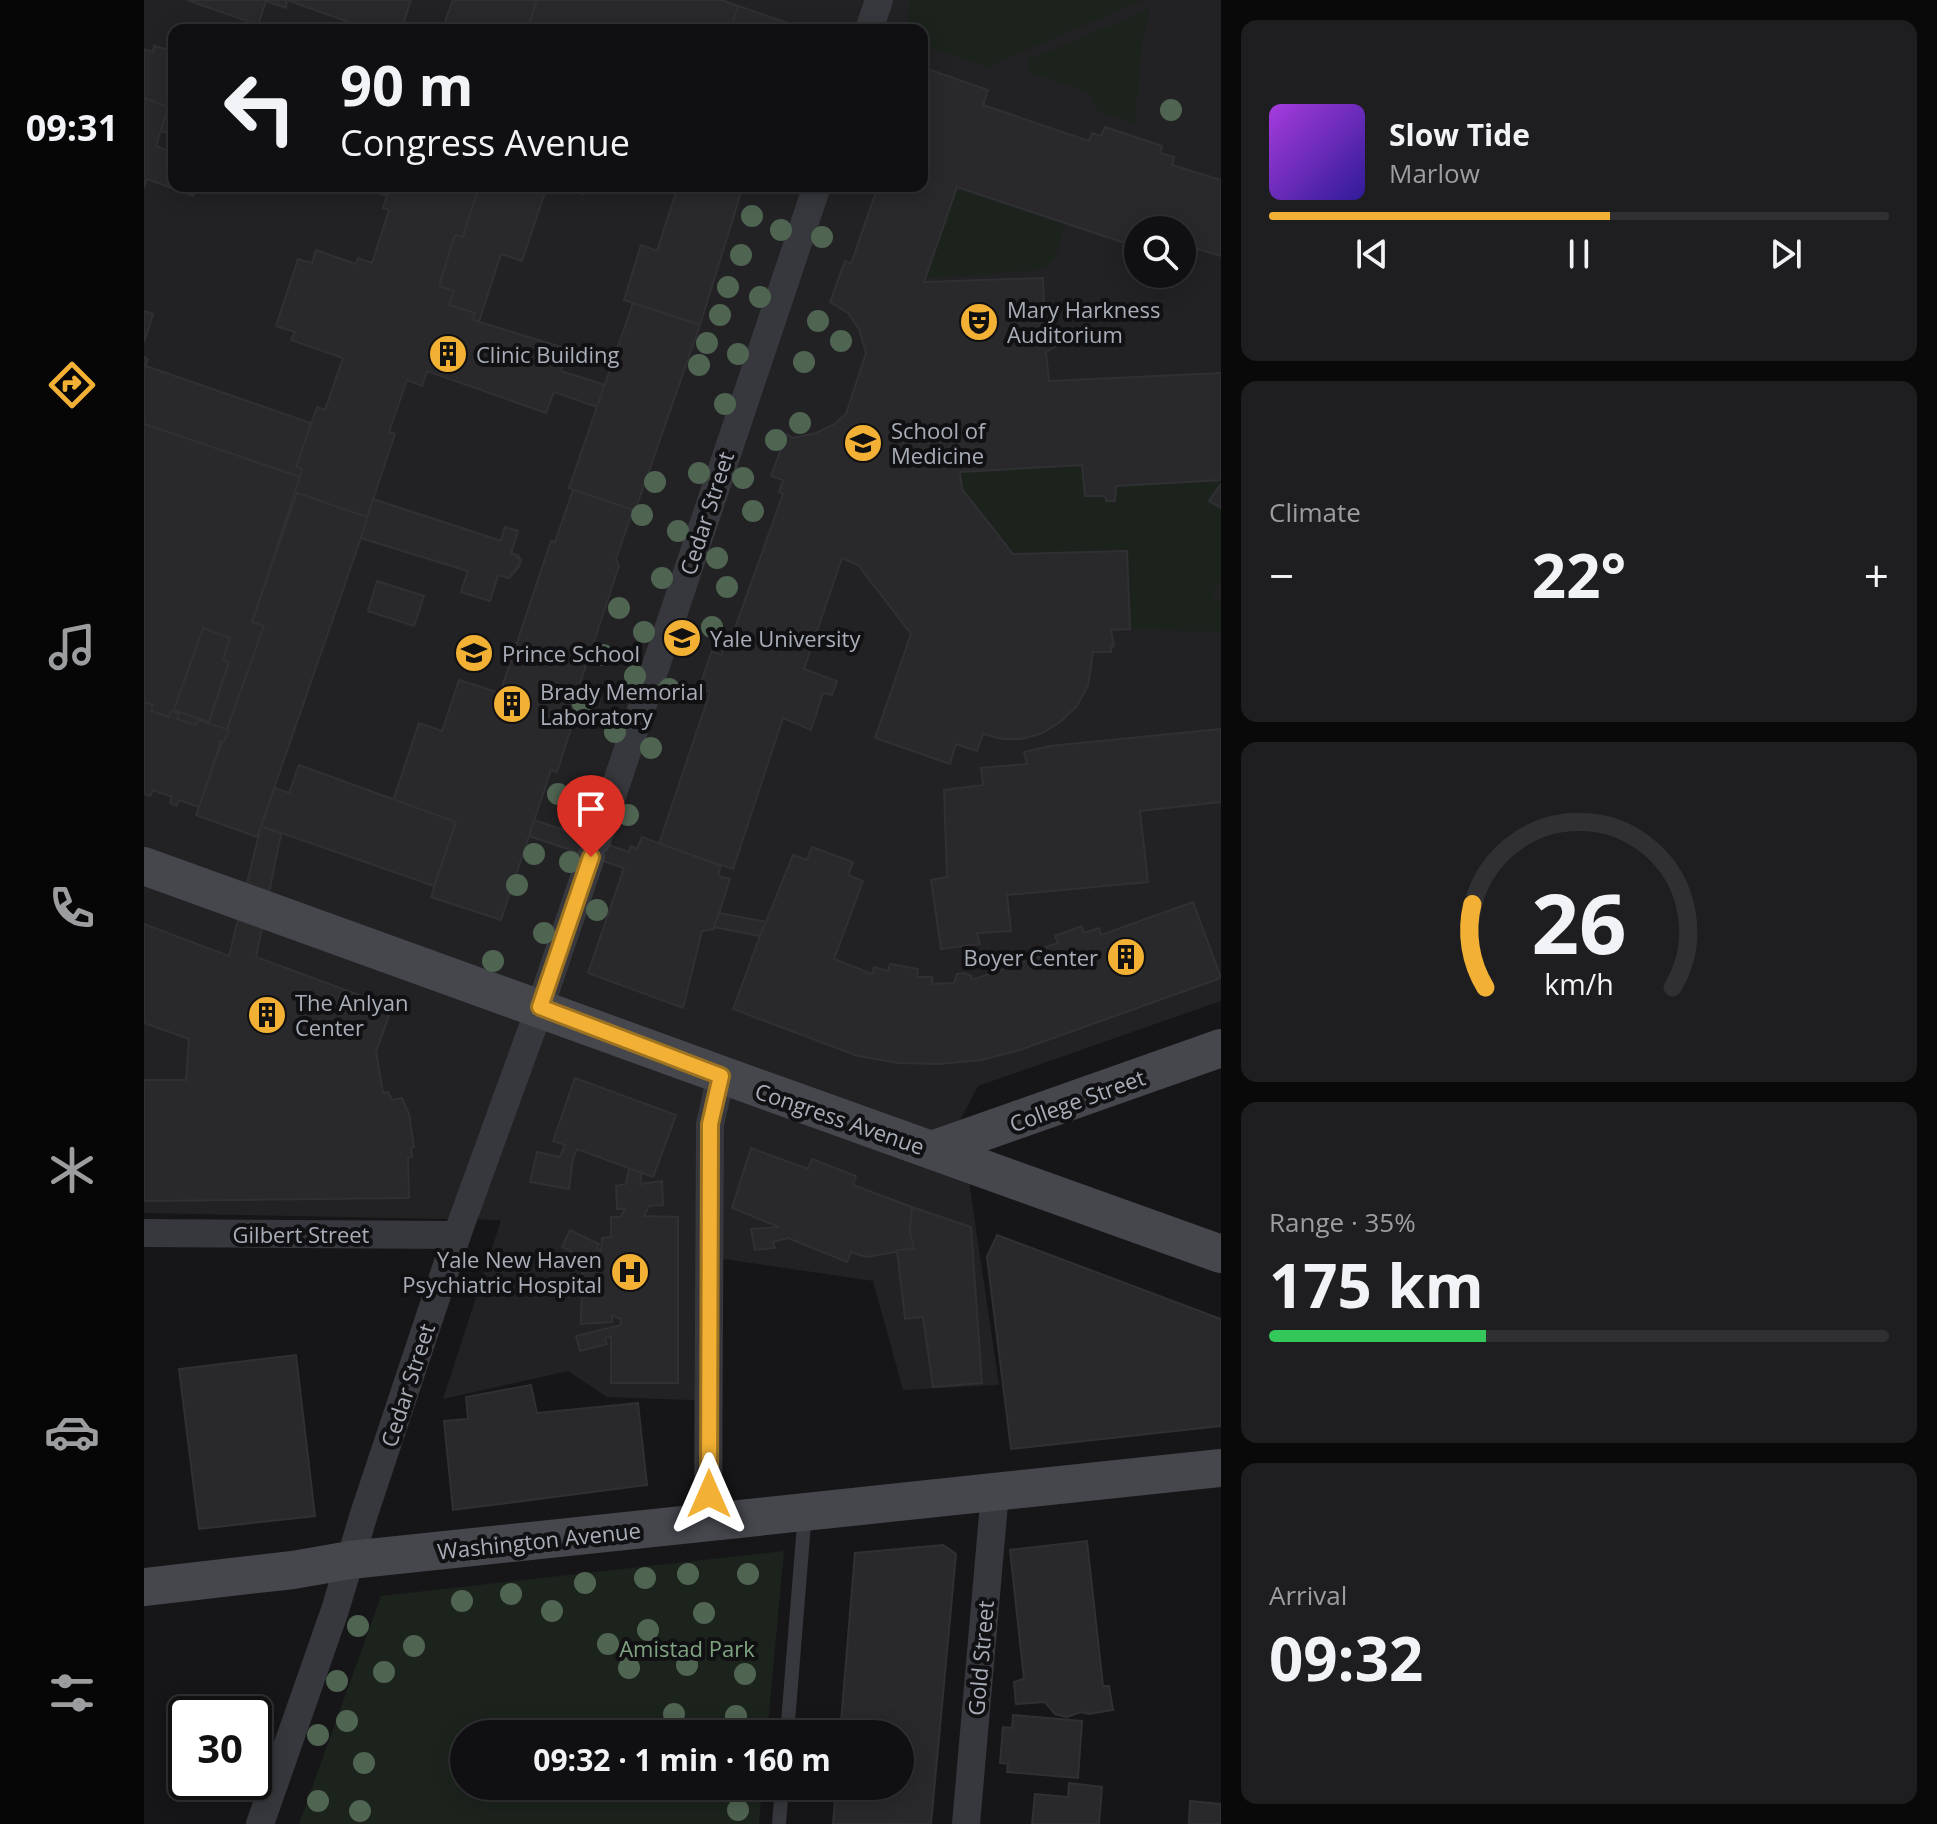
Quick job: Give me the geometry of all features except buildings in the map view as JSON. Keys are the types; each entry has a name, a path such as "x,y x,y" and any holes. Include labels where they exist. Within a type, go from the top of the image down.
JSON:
{"main road":[{"name":"Congress Avenue","path":"144,866 1221,1254"},
{"name":"College Street","path":"932,1150 1221,1048"},
{"name":"Washington Avenue","path":"144,1587 293,1570 350,1560 1221,1468"}],"street":[{"path":"871,24 879,0"},
{"name":"Cedar Street","path":"260,1824 457,1235 540,1007 815,192"},
{"path":"708,1521 710,1124 721,1076"},
{"name":"Gilbert Street","path":"144,1233 457,1235"},
{"name":"Gold Street","path":"966,1824 995,1492"}],"lane":[{"path":"788,1720 805,1512"},
{"path":"779,1824 781,1800"}],"shaded area":[{"name":"Yale University","path":"144,0 1221,0 1221,1001 978,1086 960,1120 999,1385 903,1390 873,1281 717,1258 717,1401 607,1397 568,1371 443,1399 501,1220 144,1213"}],"green space":[{"path":"911,0 1143,0 987,67 928,48 928,24 906,24"},
{"path":"1150,9 1142,42 1135,123 1099,111 1085,90 1028,72 1028,60"},
{"path":"957,187 1065,224 1055,259 1039,270 926,278"},
{"path":"1082,465 1085,496 1105,496 1106,501 1116,486 1221,480 1209,501 1221,508 1221,580 1212,594 1221,603 1221,632 1130,629 1127,551 1013,554 962,489 960,472"},
{"name":"Amistad Park","path":"784,1551 768,1720 450,1720 450,1800 761,1800 759,1824 299,1824 381,1596"}],"place":[{"name":"Mary Harkness Auditorium","path":"979,322"},
{"name":"Clinic Building","path":"448,354"},
{"name":"School of Medicine","path":"863,443"},
{"name":"Yale University","path":"682,638"},
{"name":"Prince School","path":"474,653"},
{"name":"Brady Memorial Laboratory","path":"512,704"},
{"name":"Boyer Center","path":"1126,957"},
{"name":"The Anlyan Center","path":"267,1015"},
{"name":"Yale New Haven Psychiatric Hospital","path":"630,1272"}],"route":[{"path":"591,857 540,1007 721,1076 710,1124 709,1494"}]}
